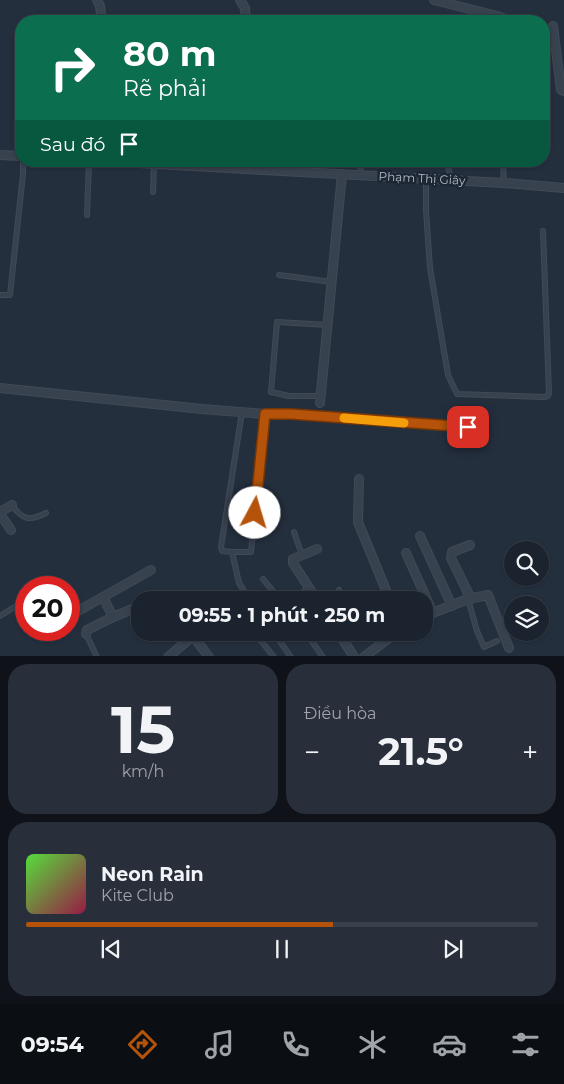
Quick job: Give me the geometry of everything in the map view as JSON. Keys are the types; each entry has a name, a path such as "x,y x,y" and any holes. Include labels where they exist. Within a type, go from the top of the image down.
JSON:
{"street":[{"path":"97,0 101,15"},
{"path":"240,0 245,8 246,15"},
{"path":"434,0 493,15"},
{"path":"553,26 562,90 564,92"},
{"path":"0,155 15,156"},
{"name":"Phạm Thị Giây","path":"262,167 564,188"},
{"path":"321,400 342,174"},
{"path":"0,388 242,412 291,414"},
{"path":"359,479 358,522 386,591"},
{"path":"11,530 0,513 12,505"},
{"path":"420,536 452,606"},
{"path":"469,599 450,554 470,545"},
{"path":"311,591 293,563 293,559 317,549"},
{"path":"406,553 423,591"},
{"path":"80,610 151,570"},
{"path":"433,612 469,599 488,596 509,648"},
{"path":"103,597 113,617"},
{"path":"86,634 86,631 131,610"},
{"path":"168,656 184,641"},
{"path":"197,641 209,656"},
{"path":"344,641 354,656"},
{"path":"364,656 385,641"}],"lane":[{"path":"0,294 10,295 20,209 23,167"},
{"path":"87,215 89,167"},
{"path":"153,192 154,167"},
{"path":"360,175 361,167"},
{"path":"448,167 451,180"},
{"path":"503,167 504,183"},
{"path":"426,178 430,268 448,375 457,394 548,396 543,231"},
{"path":"279,274 332,282"},
{"path":"321,400 271,392 276,322 328,325"},
{"path":"242,412 221,547 222,551 251,552 265,414"},
{"path":"291,414 478,428"},
{"path":"12,505 24,518 40,517 46,514"},
{"path":"294,532 302,555"},
{"path":"232,552 240,583 245,591"},
{"path":"263,579 273,591"},
{"path":"304,591 309,588"},
{"path":"469,599 477,632 484,648 498,641"},
{"path":"0,616 15,607"},
{"path":"86,634 97,656"},
{"path":"262,641 274,656"},
{"path":"280,641 291,656"},
{"path":"312,641 323,656"}],"slow traffic":[{"path":"344,418 404,423"}],"route":[{"path":"255,513 265,414 291,414 468,427"}]}
